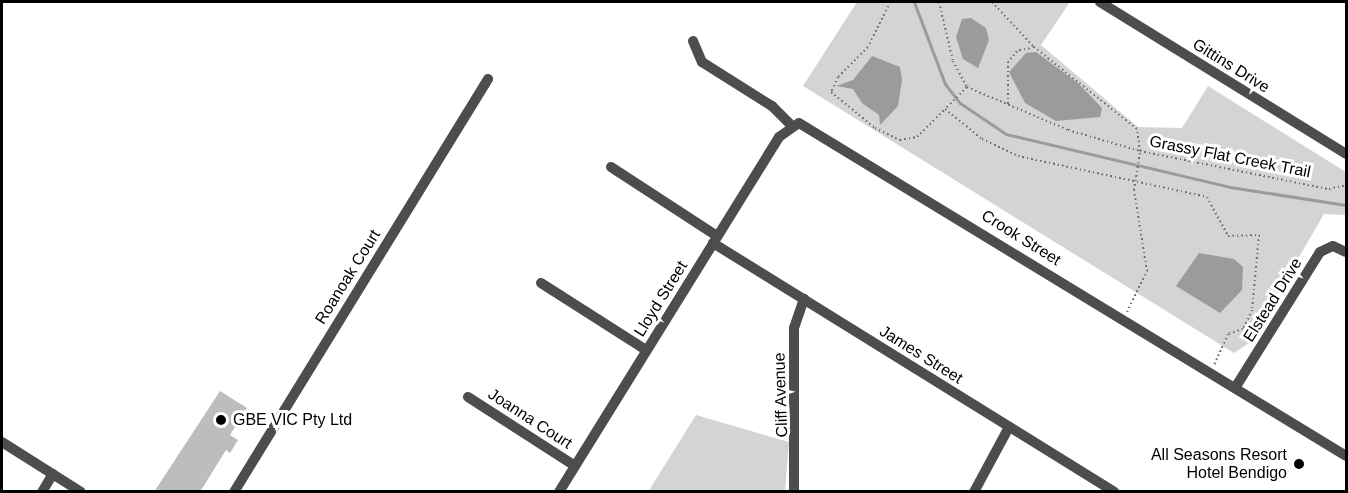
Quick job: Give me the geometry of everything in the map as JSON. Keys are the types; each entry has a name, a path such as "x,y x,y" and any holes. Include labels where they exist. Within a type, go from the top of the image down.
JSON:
{"street":[{"name":"Gittins Drive","path":"1100,2 1347,154"},
{"path":"693,41 702,62 772,106 791,125"},
{"name":"Roanoak Court","path":"234,492 488,79"},
{"name":"Lloyd Street","path":"559,492 715,240 791,125"},
{"name":"Crook Street","path":"791,125 815,128 1347,456"},
{"name":"James Street","path":"611,167 804,299 1114,492"},
{"name":"Elstead Drive","path":"1235,388 1320,252 1333,246 1347,252"},
{"path":"541,283 646,350"},
{"name":"Cliff Avenue","path":"794,492 794,328 804,299"},
{"name":"Joanna Court","path":"468,397 575,466"},
{"path":"974,492 1009,427"},
{"path":"2,442 81,492"},
{"path":"42,492 53,474"}],"path":[{"path":"890,2 868,47 838,77 831,92 875,128 900,140 917,137 967,87"},
{"path":"939,2 953,61 967,87 1068,130 1140,152 1137,129 1034,47 992,2"},
{"path":"1008,104 1008,62 1017,51 1034,47"},
{"path":"947,107 1006,152 1207,197 1228,236 1259,235 1252,310 1243,329 1228,334 1209,372"},
{"name":"Grassy Flat Creek Trail","path":"1135,180 1140,152 1329,189 1347,185"},
{"path":"1122,319 1147,271 1135,180"}],"shaded area":[{"path":"857,2 1070,2 1041,45 1138,127 1182,128 1208,86 1346,172 1346,215 1324,214 1249,343 1234,353 803,86"},
{"path":"971,18 986,28 989,40 978,68 963,59 956,37 962,19"},
{"path":"1036,52 1078,83 1102,108 1100,117 1056,121 1025,103 1009,72 1026,53"},
{"path":"872,56 900,67 902,80 898,106 880,125 879,115 862,103 853,89 836,86 853,80"},
{"path":"1199,253 1234,259 1243,267 1242,290 1220,313 1176,286"},
{"path":"696,415 789,442 785,491 648,492"}],"building":[{"path":"220,391 247,408 230,435 238,440 230,453 226,450 200,492 154,492"}],"waterway":[{"path":"914,2 945,84 960,103 1006,134 1230,187 1346,205"}],"place":[{"name":"GBE VIC Pty Ltd","path":"221,420"},
{"name":"All Seasons Resort Hotel Bendigo","path":"1299,464"}]}
